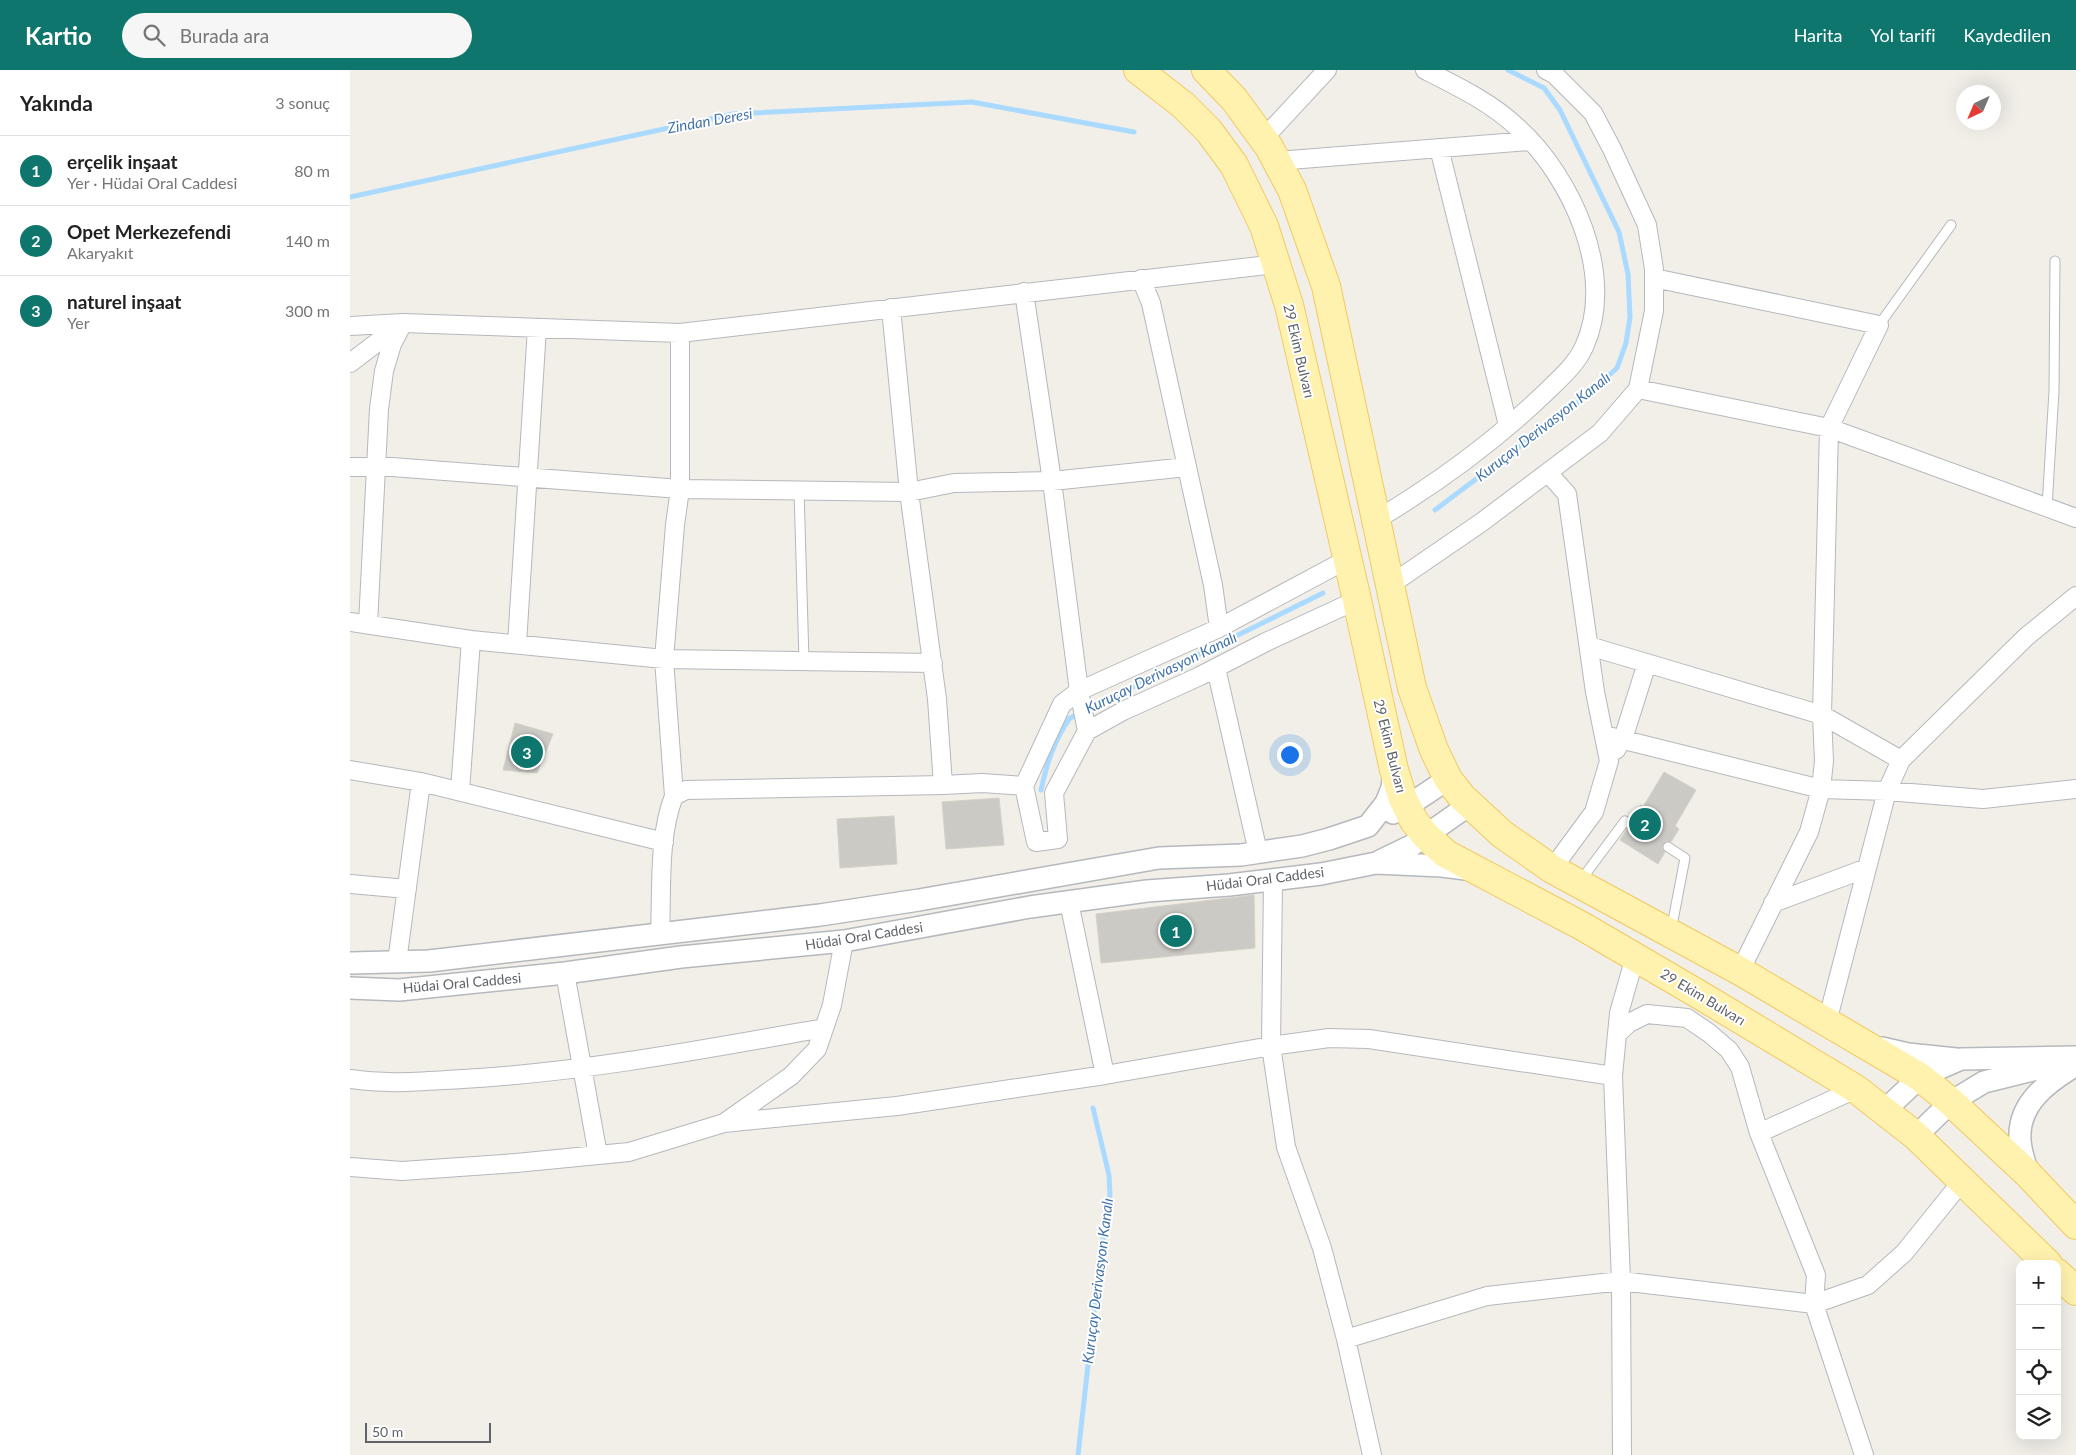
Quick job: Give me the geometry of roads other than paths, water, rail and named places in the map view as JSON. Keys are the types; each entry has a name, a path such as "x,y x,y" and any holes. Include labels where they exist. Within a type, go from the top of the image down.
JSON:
{"main road":[{"name":"29 Ekim Bulvarı","path":"1138,70 1183,105 1209,131 1234,165 1264,226 1289,305 1394,770 1414,821 1426,836 1446,854 1582,926 1856,1089 1916,1136 2044,1260"},
{"path":"1206,70 1234,98 1270,150 1292,190 1326,286 1412,688 1434,750 1448,779 1469,805 1502,834 1552,869 1740,971 1920,1077 1951,1102 2028,1174 2076,1225"},
{"path":"2061,1276 2076,1291"}],"street":[{"path":"1270,150 1328,70"},
{"path":"1376,520 1425,491 1527,410 1567,371 1584,347 1595,308 1595,275 1587,236 1562,184 1518,128 1478,98 1425,70"},
{"path":"1390,585 1549,474 1600,434 1638,389 1654,311 1654,278 1647,225 1612,149 1592,113 1554,74 1546,70"},
{"path":"1270,150 1439,148 1530,141"},
{"path":"1439,148 1508,425"},
{"path":"350,326 403,323 680,333 1276,264"},
{"path":"1654,278 1879,325 1829,428 1822,715 1824,761 1820,789 1809,832 1740,971"},
{"path":"1142,279 1151,303 1213,585 1219,628"},
{"path":"1024,292 1052,481 1080,695 1086,727 1054,793 1058,839 1036,842 1024,786 1062,704 1080,695 1219,628 1346,560"},
{"path":"890,308 909,492 933,663 940,730 943,785"},
{"path":"350,363 403,323"},
{"path":"368,624 379,409 384,371 392,344 403,323"},
{"path":"517,644 538,328"},
{"path":"660,934 664,842 669,808 674,796 664,659 675,525 680,489 680,333"},
{"path":"1638,389 1829,428 2076,518"},
{"path":"350,467 377,467 528,477 680,489 909,492 954,483 1052,481 1187,467"},
{"path":"1549,474 1567,494 1589,646 1609,761"},
{"path":"1827,1022 1887,791 1901,760 2026,637 2076,596"},
{"path":"1086,727 1216,668 1357,600"},
{"path":"350,622 471,640 664,659 933,663"},
{"path":"460,791 471,640"},
{"path":"1589,646 1822,715 1901,760"},
{"path":"1552,869 1594,812 1609,761 1623,740 1647,663"},
{"path":"1216,668 1258,852"},
{"path":"1604,735 1820,789 1887,791 1983,799 2076,789"},
{"path":"350,770 421,782 664,842"},
{"path":"1362,828 1386,803 1392,788 1394,770"},
{"name":"Hüdai Oral Caddesi","path":"350,963 429,961 820,916 1159,858 1241,855 1302,846 1362,828 1407,806 1448,779"},
{"path":"397,962 421,782"},
{"path":"674,796 686,790 982,783 1024,786"},
{"path":"1376,864 1402,852 1469,805"},
{"path":"1376,864 1442,866 1475,871"},
{"name":"Hüdai Oral Caddesi","path":"350,988 399,990 565,973 681,957 844,941 1069,902 1147,891 1273,880 1376,864"},
{"path":"1774,904 1867,868"},
{"path":"1273,880 1270,1046 1286,1147 1322,1248 1346,1339 1372,1455"},
{"path":"350,884 407,890"},
{"path":"1069,902 1105,1075"},
{"path":"724,1123 791,1076 817,1049 832,1005 844,941"},
{"path":"1622,1455 1621,1281 1613,1076 1619,1013 1635,957"},
{"path":"565,973 598,1155"},
{"path":"1617,1034 1629,1023 1646,1014 1687,1018 1729,1050 1740,1067 1759,1134 1816,1275 1814,1304 1864,1455"},
{"path":"350,1080 378,1083 516,1076 671,1055 824,1028"},
{"path":"350,1167 402,1171 516,1163 629,1152 724,1123 897,1106 1105,1075 1270,1046 1329,1038 1369,1039 1613,1076"},
{"path":"1866,1044 1908,1054 1961,1059 2076,1058"},
{"path":"1916,1136 1951,1102 1984,1082 2076,1058"},
{"path":"1884,1111 1920,1077 1961,1059"},
{"path":"2028,1174 2020,1141 2020,1126 2024,1113 2035,1095 2058,1076 2076,1065"},
{"path":"1759,1134 1856,1089"},
{"path":"1346,1339 1487,1296 1621,1281 1814,1304 1868,1285 1904,1253 1963,1180"}],"lane":[{"path":"1879,325 1951,225"},
{"path":"2047,507 2054,391 2055,261"},
{"path":"799,490 804,660"},
{"path":"1578,884 1625,821 1630,824"},
{"path":"1668,847 1685,858 1671,934"}],"waterway":[{"name":"Kuruçay Derivasyon Kanalı","path":"1435,510 1585,397 1617,368 1626,343 1630,317 1628,274 1619,232 1560,110 1544,88 1508,70"},
{"name":"Zindan Deresi","path":"350,197 733,114 972,102 1134,132"},
{"name":"Kuruçay Derivasyon Kanalı","path":"1041,790 1052,752 1070,718 1323,593"},
{"name":"Kuruçay Derivasyon Kanalı","path":"1078,1455 1099,1266 1110,1195 1109,1175 1093,1108"}],"place":[{"name":"naturel inşaat","path":"527,752"},
{"name":"Opet Merkezefendi","path":"1645,824"},
{"name":"erçelik inşaat","path":"1176,931"}]}
